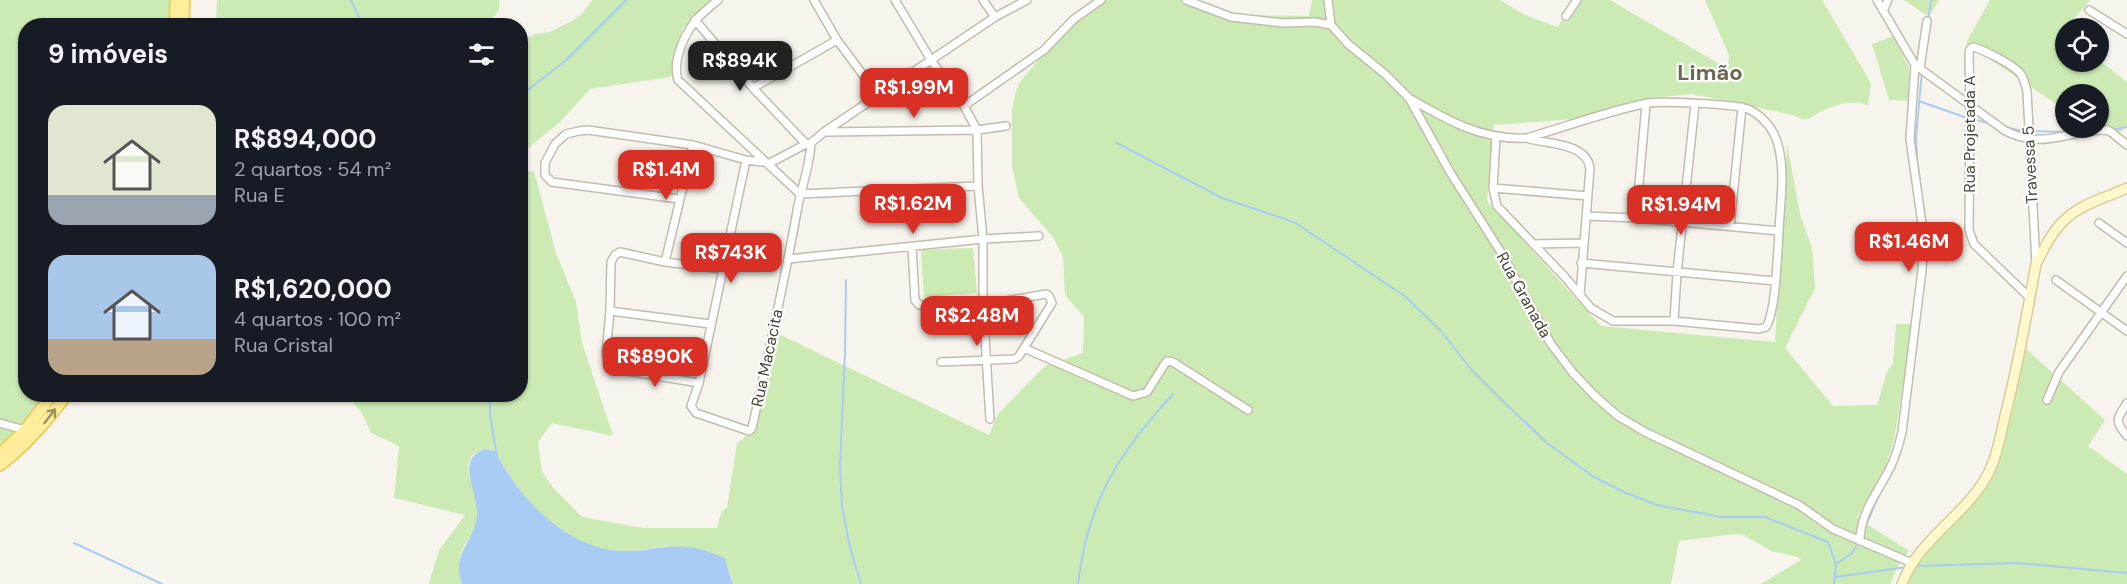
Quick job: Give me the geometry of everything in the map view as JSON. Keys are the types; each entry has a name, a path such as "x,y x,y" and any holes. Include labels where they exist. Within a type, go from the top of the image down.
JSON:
{"main road":[{"path":"175,18 176,0"},
{"path":"183,18 184,0"},
{"path":"0,454 25,430 47,402"},
{"path":"0,465 45,423 61,402"}],"street":[{"path":"718,0 695,21 680,50 676,76 800,194 978,186"},
{"path":"814,0 837,40 878,95"},
{"path":"895,0 931,60 964,106 977,130 990,419"},
{"path":"983,0 995,17"},
{"path":"679,199 552,182 545,175 545,163 551,150 566,134 588,130 693,145 746,160 770,163 809,143 995,17 1027,0"},
{"path":"964,106 1044,50 1074,19 1101,0"},
{"path":"1186,0 1231,17 1330,25 1328,0"},
{"path":"1566,16 1577,0"},
{"path":"1877,0 1917,66 2004,130 2028,140 2102,130 2111,132 2127,145"},
{"path":"1884,11 1888,0"},
{"path":"2089,10 2127,34"},
{"path":"695,21 753,88 809,143"},
{"path":"1860,541 1861,527 1867,510 1896,454 1907,397 1924,238 1910,145 1917,66 1927,21"},
{"name":"Rua Granada","path":"1330,25 1409,98 1450,172 1502,254 1551,344 1596,396 1618,416 1645,432 1799,505 1833,529 1912,563"},
{"path":"753,88 837,40"},
{"name":"Rua Projetada A","path":"2017,70 1980,49 1973,47 1969,52 1969,225 1974,244 2030,298"},
{"name":"Travessa 5","path":"2017,70 2022,76 2027,91 2036,264"},
{"path":"1409,98 1470,131 1496,137 1526,138 1576,149 1587,157 1590,168 1580,295"},
{"path":"1496,137 1493,188 1495,201 1502,212 1591,308 1613,321 1674,321 1763,329 1769,322 1779,231 1781,164 1776,138 1768,124 1750,110 1742,107 1662,102 1646,104 1526,138"},
{"path":"1636,218 1646,104"},
{"path":"1674,321 1695,104"},
{"path":"1730,226 1742,107"},
{"path":"824,132 977,130 1006,126"},
{"name":"Rua Macacita","path":"699,383 691,406 696,413 749,431 753,428 789,259 800,194 810,159 809,143"},
{"path":"665,262 693,145"},
{"path":"722,269 665,262 620,252 615,255 611,262 610,272 610,311 606,354 609,364 615,369 699,383 746,160"},
{"path":"1493,188 1588,196"},
{"path":"1902,584 1912,563 1972,496 1984,481 1993,464 2019,360 2036,264 2054,232 2065,219 2098,200 2127,188"},
{"path":"1586,216 1636,218 1779,231"},
{"path":"2099,223 2127,243"},
{"path":"789,259 983,239 1039,236"},
{"path":"1533,244 1583,243"},
{"path":"912,247 915,300 920,305 984,305 1046,294 1052,303 1015,359 941,362"},
{"path":"1581,263 1775,281"},
{"path":"2047,400 2059,372 2127,276"},
{"path":"2056,280 2127,331"},
{"path":"610,311 710,324"},
{"path":"1024,348 1133,396 1147,392 1164,364 1167,361 1173,362 1248,410"},
{"path":"2127,403 2118,417 2118,422 2127,436"},
{"path":"0,423 25,430"}],"green space":[{"path":"0,0 176,0 175,18 18,18 18,402 45,402 0,452"},
{"path":"217,0 499,0 500,5 491,18 216,18"},
{"path":"592,0 711,0 683,28 671,77 590,89 561,121 528,148 528,38 535,34 550,32 582,14"},
{"path":"1100,0 1189,0 1226,15 1309,16 1312,0 1500,0 1525,15 1558,27 1573,0 1610,0 1728,69 1729,55 1705,0 1822,0 1871,83 1868,106 1844,103 1803,119 1692,94 1643,99 1576,119 1494,125 1487,201 1601,326 1775,342 1787,144 1800,214 1812,249 1815,288 1785,348 1833,406 1877,405 1887,372 1893,364 1896,324 1913,324 1894,440 1886,465 1857,518 1909,551 1898,566 1890,584 1761,584 1801,560 1798,557 1771,551 1744,535 1734,534 1679,541 1671,584 733,584 726,566 683,550 656,547 637,551 621,551 595,546 576,539 559,529 528,501 504,468 495,451 481,451 472,456 468,468 477,498 477,513 474,530 460,556 459,571 462,584 429,584 439,550 465,515 394,498 399,446 371,433 363,415 353,402 528,402 528,171 534,171 556,253 576,302 582,343 613,436 552,423 538,442 542,472 554,489 582,517 643,528 717,528 722,511 727,508 737,443 743,439 750,427 770,330 989,435 998,414 1045,366 1083,353 1084,317 1065,295 1063,257 1053,237 1019,198 1012,166 1012,112 1015,94 1020,82 1067,26"},
{"path":"1904,0 1939,0 1929,17"},
{"path":"1990,0 2090,0 2075,18 2055,18 2055,72 2109,72 2109,68 2127,82 2127,126 2121,132 2109,130 2109,84 2055,84 2055,103 1966,43"},
{"path":"1894,36 1909,68 1909,101 1889,100 1872,44"},
{"path":"973,248 977,293 924,297 921,250"},
{"path":"2024,347 2105,420 2088,446 2127,474 2127,584 1905,584 1921,557 1985,485"}],"water":[{"path":"485,449 495,451 518,488 550,521 568,534 588,544 610,550 636,551 676,547 705,551 726,559 733,584 462,584 459,564 476,524 477,514 469,468 476,454"}],"waterway":[{"path":"351,0 359,18"},
{"path":"528,90 564,62 626,0"},
{"path":"1928,21 1931,0"},
{"path":"1922,71 1916,137 1927,236"},
{"path":"1919,101 1967,118"},
{"path":"1973,119 1991,124"},
{"path":"2005,127 2022,131 2055,132"},
{"path":"2112,130 2127,127"},
{"path":"1117,143 1222,198 1294,222 1406,297 1441,331 1470,368 1508,406 1547,443 1594,477 1657,505 1721,517 1765,517 1828,542 1836,564 1834,584"},
{"path":"1926,265 1927,241"},
{"path":"1907,420 1924,277"},
{"path":"846,280 840,467 842,506 850,548 861,584"},
{"path":"1078,584 1089,528 1108,481 1136,438 1173,394"},
{"path":"490,402 497,457"},
{"path":"1900,452 1904,438"},
{"path":"1865,528 1877,499 1895,466"},
{"path":"1836,564 1851,554 1859,542"},
{"path":"74,543 162,584"},
{"path":"1915,566 2018,563 2127,573"},
{"path":"1835,577 1906,567"}],"district":[{"name":"Limão","path":"1710,72"}]}
